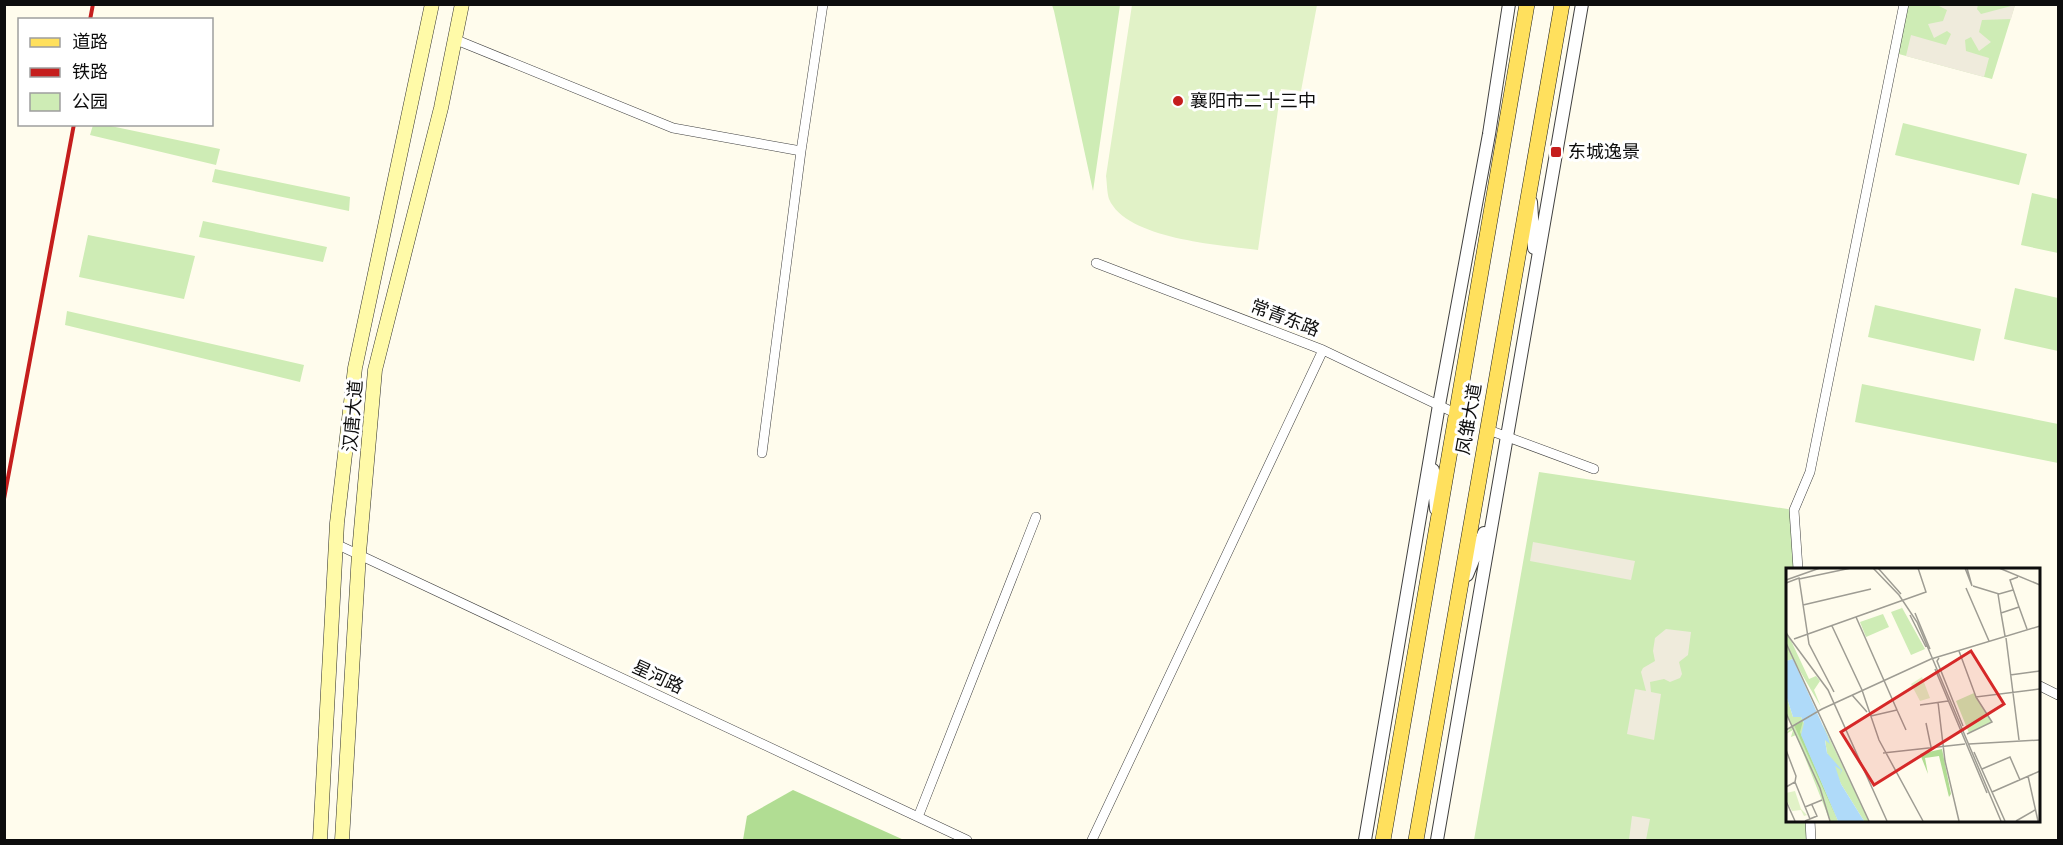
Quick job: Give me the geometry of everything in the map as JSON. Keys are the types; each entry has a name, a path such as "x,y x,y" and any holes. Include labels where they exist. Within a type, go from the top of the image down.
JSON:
{"main road":[{"name":"汉唐大道","path":"320,840 336,544 355,368 432,4"},
{"name":"汉唐大道","path":"342,840 359,553 375,370 441,108 462,4"},
{"name":"凤雏大道","path":"1383,840 1527,4"},
{"name":"凤雏大道","path":"1416,840 1562,4"}],"street":[{"path":"762,453 801,151 823,4"},
{"path":"1365,840 1439,405 1482,163 1490,134 1509,4"},
{"path":"1437,840 1505,437 1582,4"},
{"path":"1798,568 1794,510 1810,472 1905,4"},
{"path":"454,39 673,128 801,151"},
{"path":"1482,163 1486,242"},
{"path":"1530,188 1536,264"},
{"name":"常青东路","path":"1096,263 1323,350 1457,414"},
{"path":"1092,840 1323,350"},
{"path":"1486,429 1594,469"},
{"path":"1431,451 1438,525"},
{"path":"1458,595 1493,513"},
{"path":"918,817 1036,516"},
{"name":"星河路","path":"336,544 967,840"},
{"path":"2039,686 2058,695"},
{"path":"1810,821 1811,840"}],"green space":[{"path":"1052,5 1120,5 1093,191 1054,11"},
{"name":"襄阳市二十三中","path":"1132,5 1317,5 1301,91 1281,89 1258,250 1176,238 1154,231 1134,223 1119,212 1109,199 1106,176"},
{"path":"1904,5 2015,5 1992,79 1895,53"},
{"path":"1903,123 2027,154 2019,185 1895,155"},
{"path":"93,126 111,126 220,149 216,165 90,135"},
{"path":"215,169 350,197 349,211 212,182"},
{"path":"2032,193 2058,199 2058,253 2021,245"},
{"path":"203,221 327,247 323,262 199,237"},
{"path":"88,235 195,256 184,299 79,277"},
{"path":"2015,288 2058,298 2058,351 2004,339"},
{"path":"1875,305 1981,329 1974,361 1868,337"},
{"path":"67,311 304,365 300,382 65,325"},
{"path":"1862,384 2058,424 2058,463 1855,422"},
{"path":"1539,472 1794,510 1798,568 1786,568 1786,821 1810,821 1811,840 1474,840"},
{"path":"793,790 904,840 743,840 747,816"}],"shaded area":[{"path":"1937,5 1978,5 1977,9 1981,14 2015,5 2011,19 1982,20 1979,32 1991,42 1979,51 1971,37 1965,40 1966,51 1989,58 1984,77 1906,56 1911,35 1946,45 1951,34 1947,31 1934,38 1928,24 1943,21 1947,10"},
{"path":"1533,542 1635,561 1631,580 1530,561"},
{"path":"1666,629 1691,632 1688,655 1679,662 1682,674 1680,678 1670,682 1664,679 1650,682 1651,692 1661,694 1654,740 1627,734 1635,689 1646,691 1641,672 1643,668 1655,661 1653,651 1655,638"},
{"path":"1632,816 1650,819 1646,840 1629,840"}],"railway":[{"path":"90,18 93,4"},
{"path":"4,499 74,126"}],"place":[{"name":"襄阳市二十三中","path":"1178,101"},
{"name":"东城逸景","path":"1556,152"}]}
